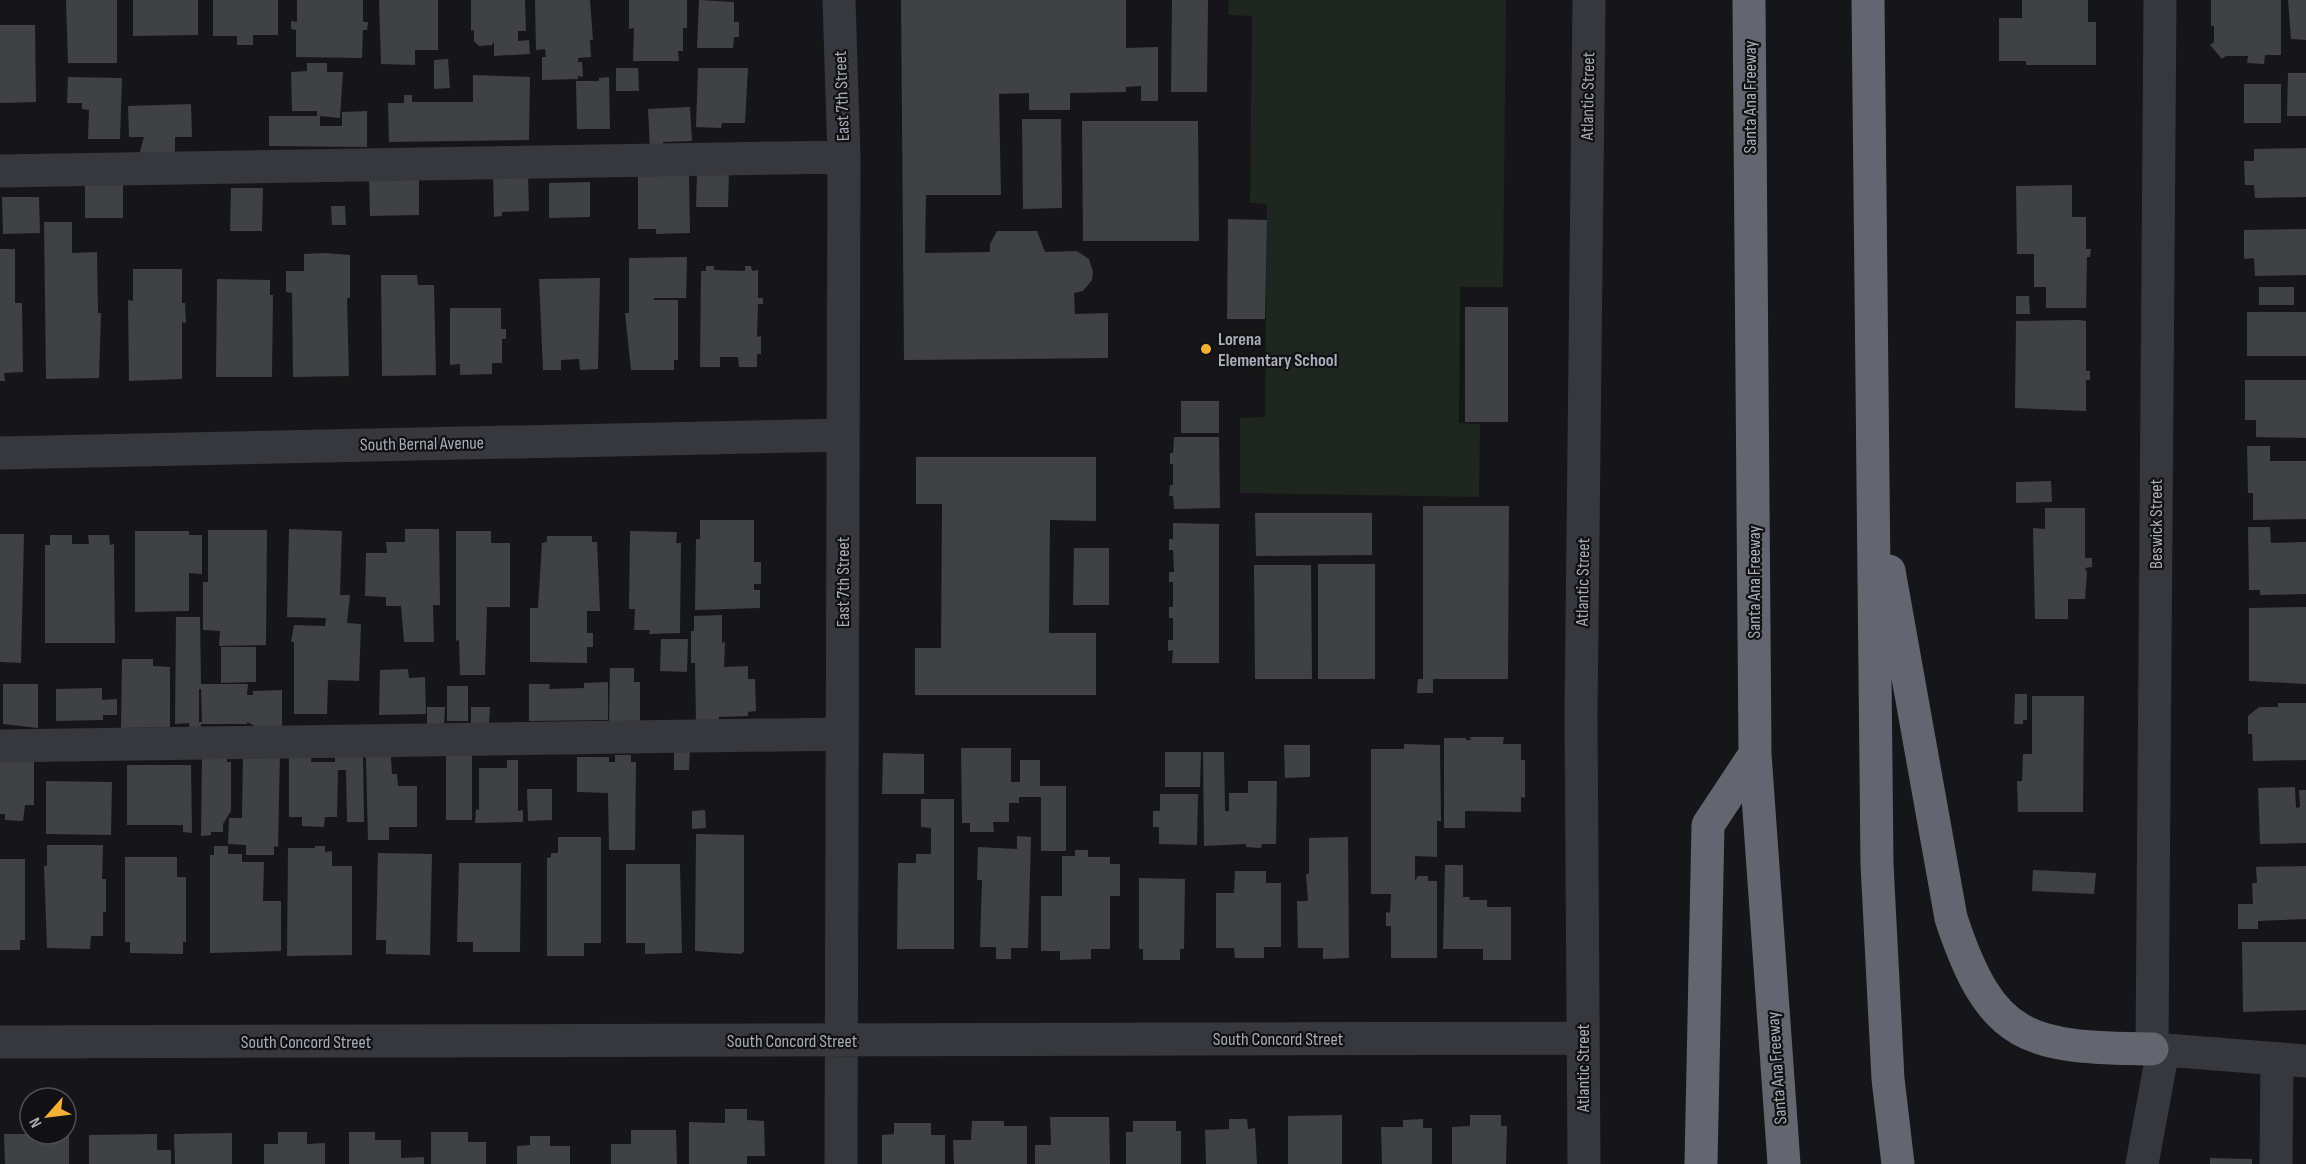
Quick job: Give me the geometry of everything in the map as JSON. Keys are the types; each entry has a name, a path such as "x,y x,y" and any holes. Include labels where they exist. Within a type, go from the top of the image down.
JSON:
{"highway":[{"name":"Santa Ana Freeway","path":"1749,0 1755,754 1784,1164"},
{"path":"1868,0 1877,864 1888,1079 1898,1164"},
{"path":"1872,479 1951,918 1966,964 1985,999 2009,1024 2037,1038 2081,1048 2158,1049"},
{"path":"1701,1164 1708,825 1755,754"}],"street":[{"name":"East 7th Street","path":"839,0 844,157 842,1164"},
{"name":"Atlantic Street","path":"1584,1164 1581,715 1589,0"},
{"name":"Beswick Street","path":"2142,1164 2158,1049 2160,0"},
{"path":"0,171 844,157"},
{"name":"South Bernal Avenue","path":"0,453 843,435"},
{"path":"0,747 842,734"},
{"name":"South Concord Street","path":"0,1042 1583,1038"},
{"path":"2158,1049 2291,1060 2276,1164"}],"shaded area":[{"path":"1229,0 1506,0 1503,287 1460,287 1459,423 1480,424 1479,497 1240,493 1240,418 1265,417 1267,204 1250,203 1252,16 1228,15"}],"building":[{"path":"66,0 117,0 117,63 68,63"},
{"path":"133,0 198,0 198,35 133,36"},
{"path":"213,0 278,0 278,35 253,35 253,45 237,45 237,36 213,36"},
{"path":"297,0 363,0 363,22 368,22 367,30 363,30 362,58 296,57 296,30 291,29 291,21 297,22"},
{"path":"379,0 438,0 438,50 415,50 415,65 381,64"},
{"path":"471,0 525,0 526,31 518,31 518,41 529,40 530,54 494,56 494,41 492,45 479,46 474,41 474,30 471,31"},
{"path":"535,0 590,0 593,40 590,40 591,57 578,58 578,62 582,62 583,77 542,80 542,57 546,57 545,49 536,50"},
{"path":"629,0 687,0 687,28 683,28 683,51 678,51 679,61 633,61 634,28 629,29"},
{"path":"699,0 734,2 734,22 739,22 739,37 734,37 733,48 697,48"},
{"path":"901,0 1126,0 1126,48 1158,47 1158,101 1141,101 1141,86 1126,87 1126,92 1070,93 1070,110 1029,110 1029,93 999,94 1001,195 926,195 925,253 990,252 990,244 997,231 1037,231 1045,252 1077,251 1089,259 1093,272 1092,280 1083,291 1074,293 1075,314 1108,313 1108,358 904,360"},
{"path":"1172,0 1208,0 1207,92 1171,92"},
{"path":"2022,0 2088,0 2088,22 2096,22 2096,65 2026,65 2026,61 1999,61 1999,18 2022,18"},
{"path":"2211,0 2281,0 2281,55 2265,55 2264,64 2247,63 2248,56 2226,56 2222,59 2210,45 2214,42 2214,26 2211,26"},
{"path":"2288,0 2306,0 2306,40 2291,39"},
{"path":"0,25 35,25 36,102 0,103"},
{"path":"448,59 450,88 434,89 434,60"},
{"path":"307,63 327,63 327,72 343,72 340,118 320,116 320,126 342,126 342,112 367,111 367,147 269,146 269,116 317,116 317,111 292,111 291,72 307,71"},
{"path":"616,68 638,68 639,91 616,91"},
{"path":"698,68 748,68 745,123 722,123 721,128 696,127"},
{"path":"2288,73 2306,73 2306,116 2287,116"},
{"path":"473,75 530,77 529,140 389,142 388,103 404,103 404,95 412,95 412,102 473,102"},
{"path":"68,77 122,78 120,139 88,139 89,110 82,109 82,103 67,103"},
{"path":"609,77 610,129 577,129 576,81 599,81 599,78"},
{"path":"2244,84 2281,84 2281,123 2244,123"},
{"path":"191,104 192,137 175,137 175,155 139,155 144,137 129,137 128,106"},
{"path":"690,107 692,141 663,142 664,148 650,149 648,109"},
{"path":"1022,119 1061,119 1062,208 1023,209"},
{"path":"1082,121 1198,121 1199,241 1083,241"},
{"path":"2306,148 2306,197 2255,198 2254,185 2245,185 2244,161 2254,161 2254,149"},
{"path":"697,171 729,171 728,207 696,207"},
{"path":"419,174 419,215 370,216 369,175"},
{"path":"528,174 529,211 502,212 502,216 494,217 493,175"},
{"path":"638,175 689,175 690,233 656,234 656,229 638,229"},
{"path":"85,179 123,179 123,218 85,218"},
{"path":"590,182 590,217 549,218 549,183"},
{"path":"2072,185 2072,217 2086,217 2086,249 2091,249 2090,257 2087,257 2086,308 2046,308 2046,287 2034,287 2034,254 2017,254 2016,186"},
{"path":"231,188 263,188 262,231 230,231"},
{"path":"2,197 39,197 40,233 3,234"},
{"path":"331,206 345,206 346,225 332,225"},
{"path":"1228,219 1267,220 1265,319 1227,319"},
{"path":"44,222 72,222 72,253 97,252 98,313 101,313 99,378 46,379"},
{"path":"2306,229 2306,275 2255,276 2254,258 2244,259 2244,230"},
{"path":"0,249 15,249 15,303 22,303 23,372 4,373 5,381 0,381"},
{"path":"304,254 350,255 350,298 347,298 349,376 293,377 292,293 286,292 286,271 304,271"},
{"path":"687,257 686,298 654,298 654,300 678,300 678,360 674,360 674,370 631,370 625,313 629,313 629,258"},
{"path":"706,266 714,266 714,270 745,271 745,266 751,266 752,271 758,270 758,298 763,298 763,304 758,304 757,337 761,336 761,354 757,354 757,367 739,367 738,357 720,357 720,367 700,367 701,271 706,271"},
{"path":"133,269 182,269 182,303 185,303 186,323 182,322 182,379 129,381 128,300 133,301"},
{"path":"381,275 417,275 418,285 434,285 436,375 382,376"},
{"path":"600,278 598,369 580,370 579,359 561,360 561,370 543,370 539,279"},
{"path":"217,279 270,280 270,295 273,295 272,377 216,377"},
{"path":"2259,287 2294,287 2294,305 2259,305"},
{"path":"2016,296 2029,296 2030,314 2016,314"},
{"path":"1465,307 1508,307 1508,422 1465,422"},
{"path":"450,308 501,308 501,329 506,329 506,339 502,339 502,363 492,363 492,374 460,375 460,364 450,365"},
{"path":"2247,312 2306,312 2306,356 2247,356"},
{"path":"2016,321 2086,321 2086,371 2090,371 2090,380 2086,380 2086,411 2015,408"},
{"path":"2245,380 2306,380 2306,438 2256,437 2256,420 2245,420"},
{"path":"1181,401 1219,401 1219,433 1181,433"},
{"path":"1174,437 1219,437 1220,508 1174,509 1173,496 1169,496 1170,485 1173,485 1173,464 1170,464 1170,453 1173,453"},
{"path":"2247,446 2270,446 2270,461 2306,461 2306,519 2253,520 2253,493 2248,493"},
{"path":"916,457 1096,457 1096,521 1050,520 1049,633 1096,633 1096,695 915,695 915,648 941,648 942,504 916,504"},
{"path":"2051,481 2052,502 2016,503 2016,482"},
{"path":"1423,506 1509,506 1508,679 1433,679 1433,693 1417,693 1418,679 1423,679"},
{"path":"2045,508 2085,508 2085,558 2092,558 2092,567 2085,568 2087,573 2085,599 2068,599 2068,619 2035,619 2033,528 2045,529"},
{"path":"1255,513 1372,513 1372,555 1256,556"},
{"path":"700,520 754,520 754,562 761,562 761,584 754,584 754,590 760,590 760,608 695,610 696,539 700,539"},
{"path":"1173,523 1219,524 1219,663 1172,663 1173,650 1168,651 1168,640 1173,640 1173,618 1169,618 1169,607 1173,607 1173,582 1169,582 1169,572 1174,572 1173,550 1169,550 1169,539 1173,539"},
{"path":"2248,527 2270,527 2271,543 2306,542 2306,594 2260,595 2260,590 2249,590"},
{"path":"289,529 342,531 340,595 350,595 347,623 361,624 359,681 328,680 327,714 294,714 294,642 291,642 294,625 325,626 326,618 287,617"},
{"path":"405,529 439,529 440,605 433,605 434,642 404,642 401,606 386,606 386,597 365,596 366,553 387,553 386,542 405,542"},
{"path":"208,530 267,530 266,645 219,646 220,631 203,630 203,582 208,582"},
{"path":"135,531 189,531 189,535 202,535 202,574 189,573 189,611 135,612"},
{"path":"456,531 491,531 491,543 510,543 510,607 487,607 485,675 460,675 459,640 456,641"},
{"path":"630,531 677,532 676,543 681,543 680,633 649,634 650,630 634,630 635,609 629,609"},
{"path":"0,534 24,534 21,663 0,662"},
{"path":"50,535 72,535 72,544 89,544 88,535 109,535 110,545 114,544 115,643 45,643 45,545 50,545"},
{"path":"547,536 592,536 592,542 597,542 600,611 587,611 587,633 593,633 593,647 587,647 587,663 530,662 530,608 538,608 542,543 547,542"},
{"path":"1074,548 1109,548 1109,605 1073,605"},
{"path":"1318,564 1375,564 1375,679 1318,679"},
{"path":"1254,565 1311,565 1312,679 1255,679"},
{"path":"2306,607 2306,684 2249,681 2249,608"},
{"path":"722,615 722,643 725,642 724,667 748,666 748,679 755,679 756,711 748,712 748,716 719,717 719,724 696,724 695,663 691,663 691,631 694,631 694,616"},
{"path":"176,617 200,617 201,684 248,684 247,695 253,695 253,691 282,690 282,730 253,730 253,725 247,722 247,724 201,724 201,731 190,731 189,723 175,724","holes":["199,689 201,689 202,722 199,722"]},
{"path":"661,639 688,639 687,672 660,671"},
{"path":"221,647 256,647 256,682 221,683"},
{"path":"122,659 153,659 153,666 170,667 170,727 121,728"},
{"path":"610,668 634,668 634,682 640,682 640,721 609,721"},
{"path":"408,669 409,678 425,677 426,714 379,715 380,670"},
{"path":"608,682 608,720 529,721 529,684 550,684 549,689 584,688 584,683"},
{"path":"3,684 38,684 38,728 3,724"},
{"path":"447,686 468,686 468,721 447,721"},
{"path":"102,688 102,700 117,699 117,715 103,715 103,720 56,721 56,689"},
{"path":"2015,694 2027,694 2027,720 2023,720 2023,724 2014,724"},
{"path":"2032,696 2084,696 2083,812 2018,812 2017,781 2022,781 2023,754 2032,754"},
{"path":"2278,703 2306,703 2306,760 2253,761 2252,734 2248,734 2248,716 2259,707 2278,707"},
{"path":"427,707 445,707 444,725 427,725"},
{"path":"471,707 490,707 489,724 471,724"},
{"path":"1470,737 1504,737 1503,744 1521,744 1521,760 1525,760 1525,798 1521,797 1521,812 1465,811 1465,828 1444,828 1444,738 1471,740"},
{"path":"1404,744 1440,745 1441,821 1437,821 1437,857 1415,856 1415,881 1418,876 1428,876 1428,881 1437,881 1437,958 1391,958 1391,926 1386,926 1386,912 1390,913 1391,894 1371,894 1371,749 1404,749"},
{"path":"1284,745 1310,745 1310,777 1285,778"},
{"path":"961,748 1011,748 1011,782 1020,782 1020,760 1040,760 1040,786 1066,786 1066,851 1041,851 1041,797 1019,797 1019,803 1009,803 1009,822 993,822 994,832 970,832 970,823 962,823"},
{"path":"674,750 690,750 689,770 674,770"},
{"path":"446,751 472,752 472,820 446,820"},
{"path":"335,752 363,752 364,822 347,822 346,770 338,770 337,817 325,817 324,827 302,826 302,817 289,817 289,754 312,754 311,762 335,762"},
{"path":"1165,752 1201,752 1200,787 1165,787"},
{"path":"1203,752 1224,752 1225,811 1229,811 1229,793 1248,793 1248,781 1277,781 1276,844 1262,844 1261,848 1246,847 1246,844 1204,846"},
{"path":"280,753 278,847 274,846 274,855 246,855 246,845 228,844 229,818 242,818 243,754"},
{"path":"883,753 924,754 924,794 882,794"},
{"path":"202,755 227,757 227,762 231,762 231,811 223,824 223,832 211,832 211,835 201,836"},
{"path":"615,755 631,755 631,762 636,762 635,850 609,850 608,793 577,792 577,757 609,757 609,762 615,762"},
{"path":"0,757 34,758 34,805 25,805 23,821 5,820 5,814 0,814"},
{"path":"366,757 391,757 392,774 397,774 398,786 417,786 417,827 389,827 389,840 368,840"},
{"path":"507,760 518,760 518,811 523,810 523,822 475,823 476,809 479,810 479,768 507,768"},
{"path":"127,765 191,765 192,833 183,832 183,825 127,825"},
{"path":"46,781 112,782 111,835 46,834"},
{"path":"2295,787 2296,808 2300,807 2299,790 2306,790 2306,843 2260,844 2258,788"},
{"path":"527,789 552,789 552,820 528,821"},
{"path":"1160,794 1198,794 1197,845 1159,844 1159,827 1153,827 1153,811 1160,811"},
{"path":"921,799 954,799 954,949 897,949 898,863 916,863 916,854 931,854 931,828 921,827"},
{"path":"705,810 706,828 692,829 692,811"},
{"path":"696,834 744,835 744,951 741,954 695,951"},
{"path":"1017,836 1031,837 1028,948 1011,948 1011,959 996,959 996,947 980,947 982,880 977,880 978,847 1017,849"},
{"path":"558,837 601,837 601,943 584,943 584,956 547,956 547,858 551,857 551,853 558,853"},
{"path":"1348,837 1349,958 1323,959 1323,948 1298,948 1297,901 1308,901 1306,874 1309,874 1309,838"},
{"path":"47,845 103,845 102,879 106,879 106,912 103,912 103,936 91,936 90,949 47,948 44,866 47,866"},
{"path":"214,846 228,846 228,854 242,854 242,862 264,862 263,901 281,901 281,951 210,953 210,855 214,855"},
{"path":"315,846 325,846 325,852 332,851 332,866 352,866 352,955 287,956 288,848 315,848"},
{"path":"1075,850 1088,850 1088,857 1110,857 1110,864 1120,864 1120,896 1110,896 1110,949 1091,949 1091,959 1060,960 1060,951 1041,951 1041,896 1062,896 1062,856 1075,856"},
{"path":"378,853 432,854 430,955 386,954 386,940 376,940"},
{"path":"125,857 177,857 177,877 186,877 186,942 183,942 183,954 130,953 130,942 125,942"},
{"path":"0,859 25,859 25,940 20,940 20,950 0,950"},
{"path":"459,863 521,863 520,952 473,952 473,942 457,942"},
{"path":"626,864 680,864 682,953 645,954 645,943 626,943"},
{"path":"1445,865 1463,865 1463,897 1470,897 1469,900 1487,900 1487,907 1511,907 1511,960 1483,960 1483,949 1443,949"},
{"path":"2306,866 2306,919 2258,921 2258,929 2238,929 2238,904 2253,904 2252,883 2257,883 2256,867"},
{"path":"2033,870 2096,873 2094,894 2032,891"},
{"path":"1235,871 1266,871 1266,883 1281,883 1281,947 1264,947 1264,958 1235,958 1234,948 1216,948 1216,893 1234,893"},
{"path":"1139,878 1185,879 1184,949 1180,949 1180,960 1143,960 1143,949 1139,949"},
{"path":"2242,942 2306,942 2306,1010 2243,1012"},
{"path":"725,1109 747,1109 747,1120 764,1121 765,1156 747,1156 747,1164 689,1164 689,1122 725,1123"},
{"path":"1342,1115 1342,1164 1288,1164 1288,1116"},
{"path":"1470,1115 1501,1115 1501,1126 1507,1126 1506,1164 1452,1164 1452,1127 1470,1126"},
{"path":"1050,1117 1109,1117 1110,1164 1035,1164 1035,1145 1051,1145"},
{"path":"1229,1119 1247,1119 1248,1129 1255,1128 1257,1164 1206,1164 1205,1130 1229,1129"},
{"path":"1423,1119 1423,1128 1432,1128 1432,1164 1382,1164 1381,1127 1403,1127 1403,1120"},
{"path":"972,1121 1004,1121 1004,1126 1027,1126 1027,1164 954,1164 953,1140 971,1140"},
{"path":"1133,1121 1176,1121 1176,1131 1181,1131 1181,1164 1126,1164 1126,1132 1133,1132"},
{"path":"894,1123 931,1123 931,1135 945,1135 945,1164 882,1164 882,1135 894,1134"},
{"path":"631,1130 676,1130 677,1164 611,1164 611,1144 631,1144"},
{"path":"278,1132 307,1132 307,1144 325,1143 325,1164 264,1164 264,1144 278,1144"},
{"path":"349,1132 375,1132 375,1140 401,1140 401,1158 424,1157 424,1164 349,1164"},
{"path":"431,1132 468,1132 468,1142 486,1142 486,1164 431,1164"},
{"path":"232,1133 232,1164 175,1164 174,1134"},
{"path":"4,1134 18,1134 18,1146 69,1146 69,1164 5,1164"},
{"path":"157,1134 157,1150 171,1150 171,1164 89,1164 89,1135"},
{"path":"530,1136 550,1136 550,1146 570,1146 570,1164 517,1164 517,1146 530,1145"},
{"path":"2210,1158 2252,1159 2252,1164 2210,1164"}],"place":[{"name":"Lorena Elementary School","path":"1206,349"}]}
